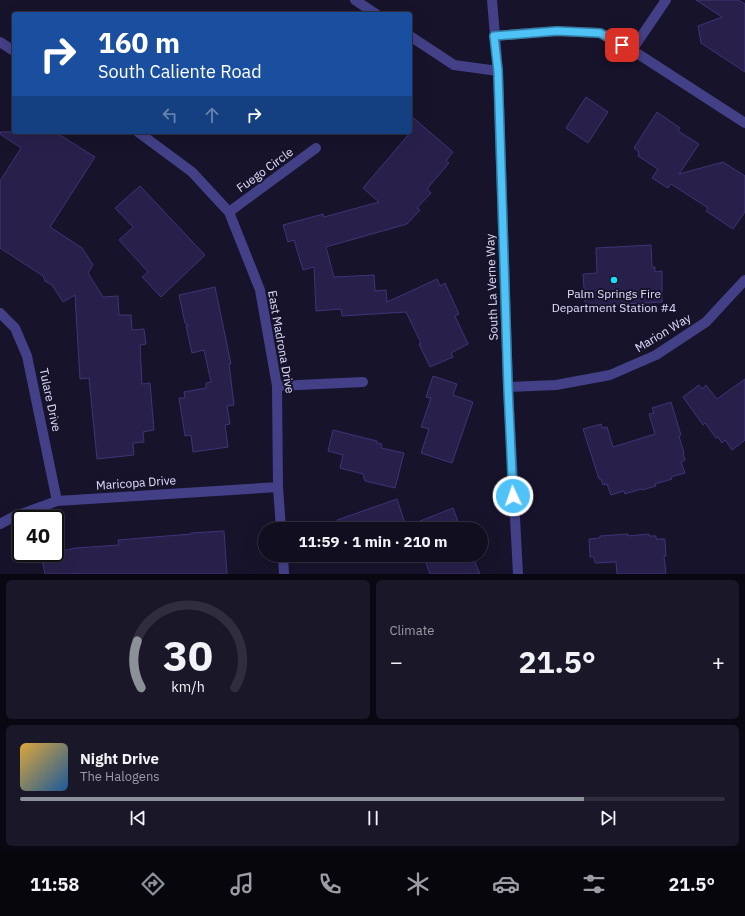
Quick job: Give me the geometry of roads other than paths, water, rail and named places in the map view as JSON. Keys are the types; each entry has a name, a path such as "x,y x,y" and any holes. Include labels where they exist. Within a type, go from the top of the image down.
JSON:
{"street":[{"path":"355,0 373,12"},
{"name":"South La Verne Way","path":"492,0 498,71 508,388 518,574"},
{"path":"632,50 666,0"},
{"path":"494,36 557,31 600,33 632,50 745,124"},
{"path":"412,37 454,65 498,71"},
{"path":"0,42 12,50"},
{"path":"141,134 192,172 229,212"},
{"name":"Fuego Circle","path":"229,212 316,148"},
{"name":"East Madrona Drive","path":"229,212 260,290 278,386 278,487 280,522"},
{"name":"Marion Way","path":"508,388 556,385 610,375 656,355 706,322 745,280"},
{"name":"Tulare Drive","path":"0,313 15,328 27,356 57,501"},
{"path":"278,386 363,382"},
{"name":"Maricopa Drive","path":"0,524 13,517 57,501 278,487"},
{"path":"283,562 284,574"}],"place":[{"name":"Palm Springs Fire Department Station #4","path":"614,280"}]}
